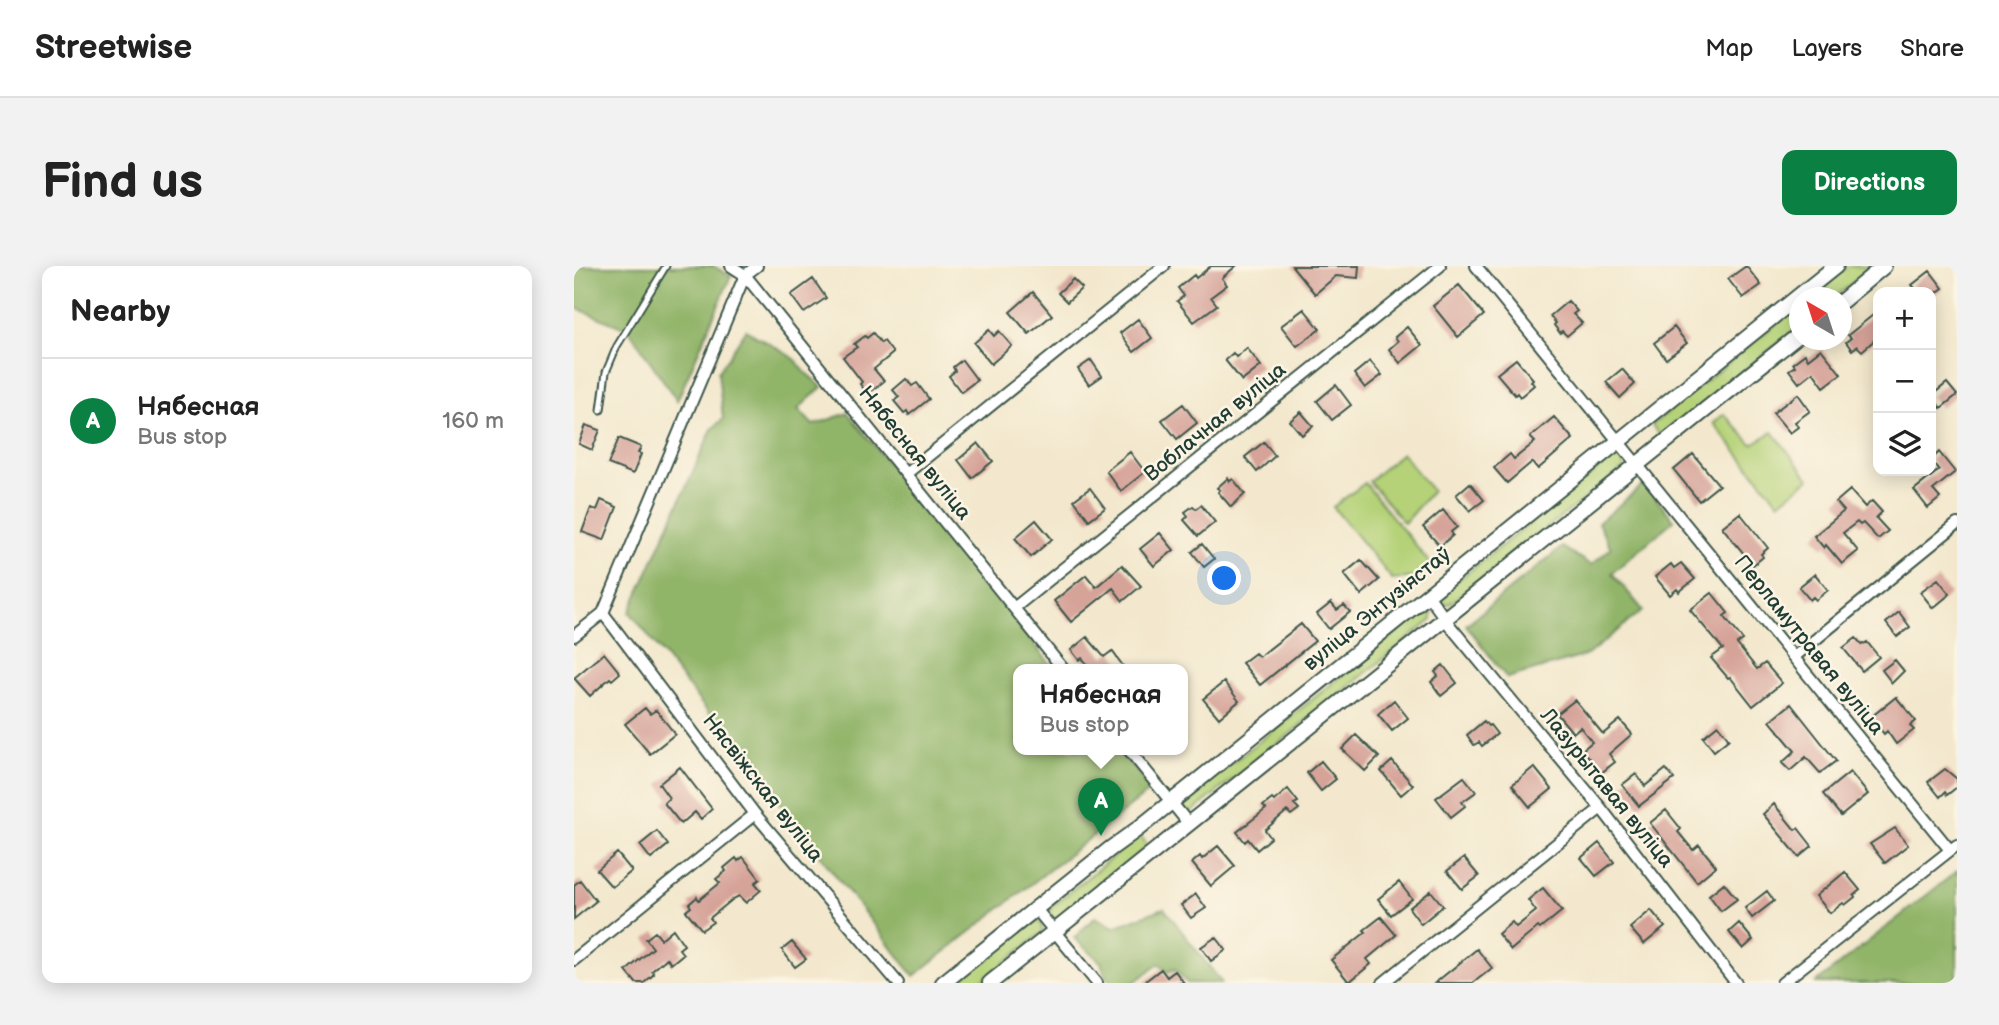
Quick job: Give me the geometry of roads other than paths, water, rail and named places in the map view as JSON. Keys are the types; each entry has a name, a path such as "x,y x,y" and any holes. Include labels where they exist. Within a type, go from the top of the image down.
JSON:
{"street":[{"name":"Нябесная вуліца","path":"731,266 745,275 1059,664"},
{"path":"574,636 603,613 745,275 757,266"},
{"path":"907,473 1164,266"},
{"name":"Воблачная вуліца","path":"1014,608 1440,266"},
{"name":"Перламутравая вуліца","path":"1476,266 1636,466 1954,848"},
{"name":"вуліца Энтузіястаў","path":"943,983 1836,266"},
{"path":"1852,293 1884,266"},
{"path":"990,983 1789,343"},
{"path":"1794,657 1957,524"},
{"name":"Лазурытавая вуліца","path":"1428,595 1601,808 1736,983"},
{"name":"Нясвіжская вуліца","path":"603,613 755,814 898,983"},
{"path":"1133,755 1189,824"},
{"path":"1383,983 1601,808"},
{"path":"574,960 755,814"},
{"path":"1782,983 1954,848"},
{"path":"1036,908 1097,983"}],"lane":[{"path":"601,410 606,372 617,346 666,266"}],"place":[{"name":"Нябесная","path":"1101,836"}]}
